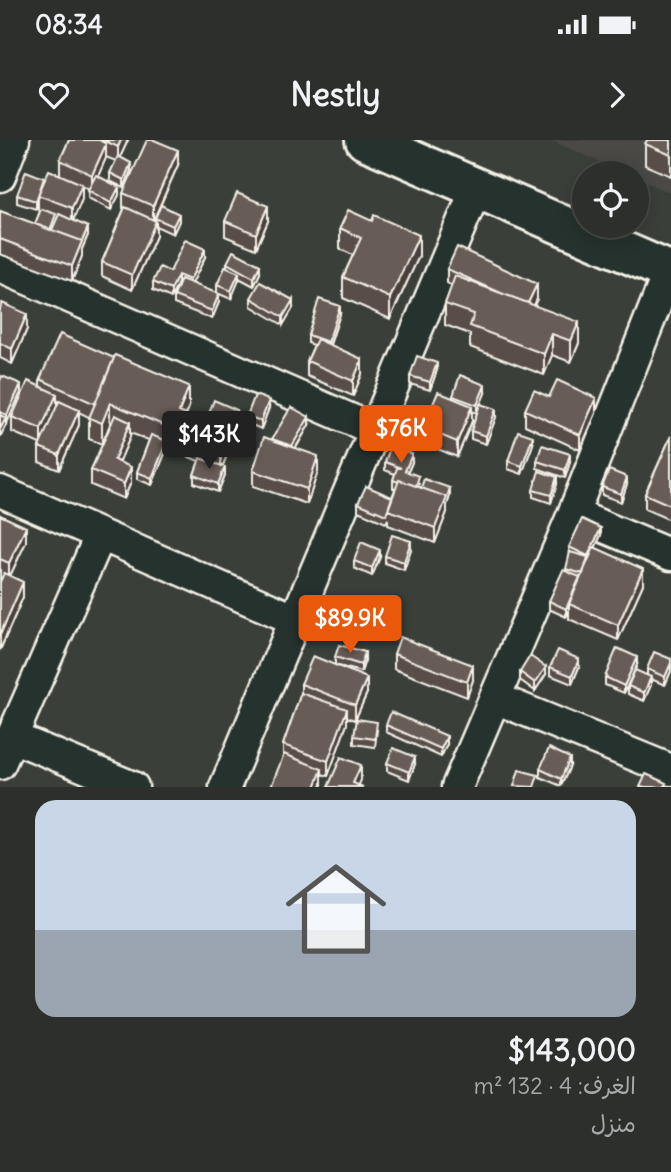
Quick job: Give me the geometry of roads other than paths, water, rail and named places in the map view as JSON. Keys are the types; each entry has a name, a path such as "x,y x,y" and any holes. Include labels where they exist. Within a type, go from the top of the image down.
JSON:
{"highway":[{"path":"382,143 476,189 670,272"}],"street":[{"path":"0,176 14,140"},
{"path":"225,787 476,189"},
{"path":"0,267 374,430"},
{"path":"457,787 573,514 670,272"},
{"path":"0,491 296,620"},
{"path":"573,514 671,555"},
{"path":"0,764 100,536"},
{"path":"495,698 671,770"},
{"path":"12,737 133,787"}]}
